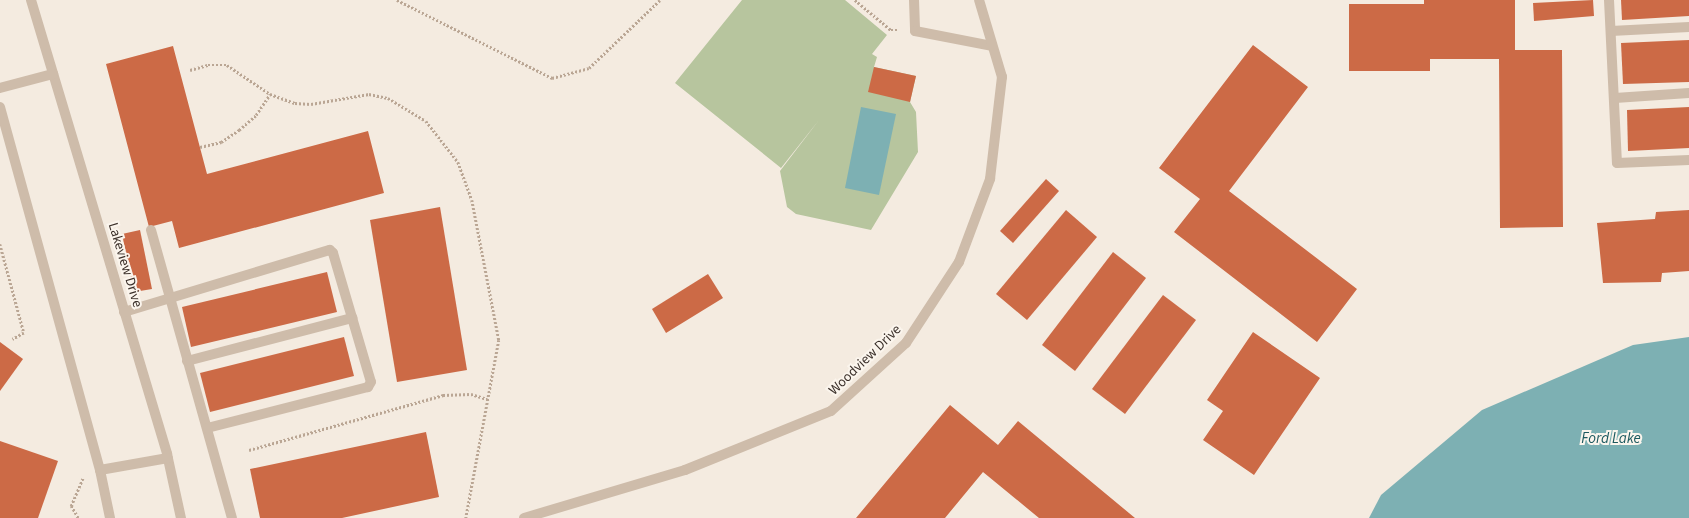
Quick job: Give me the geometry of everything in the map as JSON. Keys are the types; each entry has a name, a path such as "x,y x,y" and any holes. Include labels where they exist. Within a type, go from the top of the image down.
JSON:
{"street":[{"name":"Lakeview Drive","path":"31,0 168,458 180,518"},
{"path":"914,0 915,31 992,46"},
{"name":"Woodview Drive","path":"524,518 685,470 831,412 906,343 959,262 990,179 1002,76 979,0"},
{"path":"1609,0 1617,163 1689,160"},
{"path":"1611,31 1689,27"},
{"path":"0,88 54,74"},
{"path":"1615,98 1689,93"},
{"path":"0,107 99,468 110,518"},
{"path":"151,230 232,518"},
{"path":"124,312 330,250 352,318 370,382 368,387 207,428"},
{"path":"187,361 352,318"},
{"path":"99,468 168,458"}],"path":[{"path":"397,0 552,78 589,68 660,0"},
{"path":"855,0 891,30"},
{"path":"190,70 208,65 227,65 270,94 295,103 311,104 369,94 388,98 426,121 444,142 458,162 472,200 499,340 466,518"},
{"path":"200,147 221,142 239,130 256,114 270,94"},
{"path":"0,244 24,333 13,339"},
{"path":"249,450 443,395 471,394 487,399"},
{"path":"78,518 71,506 86,469 99,468"}],"green space":[{"path":"742,0 845,0 887,35 872,54 877,57 874,67 916,76 910,102 916,112 918,152 871,230 796,214 787,207 780,171 819,120 781,168 675,83"}],"water":[{"path":"861,107 896,114 879,195 845,188"},
{"name":"Ford Lake","path":"1689,337 1689,518 1369,518 1381,495 1482,410 1633,345"}],"building":[{"path":"1424,0 1515,0 1515,50 1562,50 1563,227 1500,228 1499,59 1430,59 1430,71 1349,71 1349,4 1424,4"},
{"path":"1593,0 1594,16 1534,21 1533,3"},
{"path":"1621,0 1689,0 1689,16 1622,20"},
{"path":"1689,40 1689,82 1623,84 1621,43"},
{"path":"1253,45 1308,87 1229,191 1357,289 1317,342 1174,232 1200,199 1159,168"},
{"path":"173,46 207,174 368,131 384,193 179,248 172,221 149,227 106,64"},
{"path":"874,67 916,76 910,102 868,92"},
{"path":"1689,107 1689,148 1628,151 1627,110"},
{"path":"1046,179 1059,191 1013,243 1000,231"},
{"path":"440,207 467,370 397,382 370,220"},
{"path":"1066,210 1097,237 1027,320 996,294"},
{"path":"1689,210 1689,271 1662,273 1661,282 1603,283 1597,223 1655,219 1656,212"},
{"path":"140,230 152,289 134,292 122,234"},
{"path":"1113,252 1146,278 1075,371 1042,345"},
{"path":"327,272 337,312 191,347 182,307"},
{"path":"708,274 723,298 666,333 652,309"},
{"path":"1163,295 1196,320 1125,414 1092,389"},
{"path":"1253,332 1320,378 1254,475 1203,440 1223,411 1207,400"},
{"path":"344,337 354,376 210,412 200,373"},
{"path":"0,342 23,359 0,391"},
{"path":"950,405 998,445 1018,421 1135,518 1039,518 983,472 945,518 856,518"},
{"path":"426,432 439,497 342,518 260,518 250,469"},
{"path":"0,441 58,461 38,518 0,518"}]}
